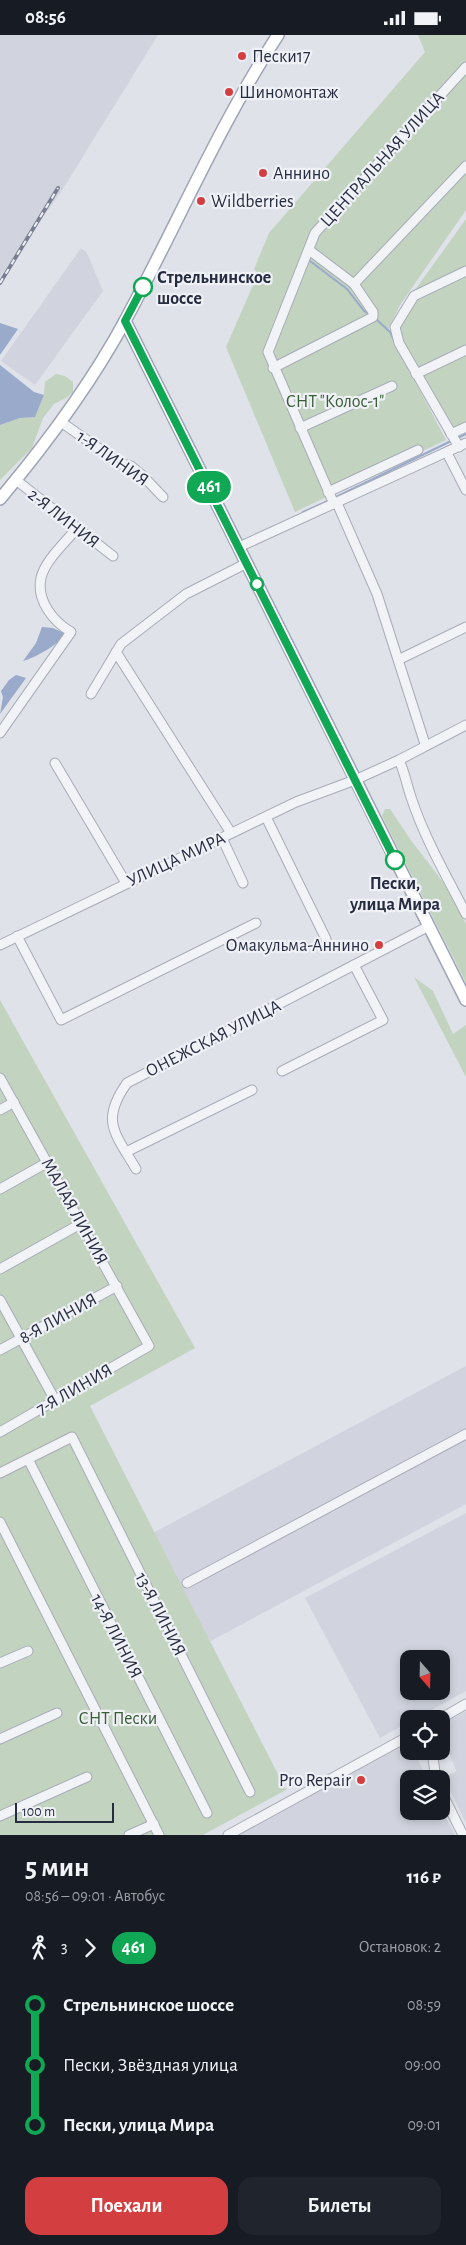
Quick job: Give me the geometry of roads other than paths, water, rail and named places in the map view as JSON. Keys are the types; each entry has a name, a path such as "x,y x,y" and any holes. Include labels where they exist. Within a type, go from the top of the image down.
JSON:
{"main road":[{"path":"0,499 61,422 125,321 241,95 278,35"},
{"path":"125,321 466,1000"}],"street":[{"name":"ЦЕНТРАЛЬНАЯ УЛИЦА","path":"425,744 400,659 377,594 328,492 273,368 268,352 315,233 466,67"},
{"path":"354,284 466,166"},
{"path":"273,368 373,317 373,312 354,284 309,250"},
{"path":"239,547 463,445 451,433 416,374 399,343 395,327 414,296 466,271"},
{"path":"416,374 466,350"},
{"path":"300,428 392,386"},
{"name":"1-Я ЛИНИЯ","path":"61,422 121,464 131,466 163,497"},
{"path":"451,433 466,427"},
{"path":"328,492 418,450"},
{"path":"447,453 466,490"},
{"name":"2-Я ЛИНИЯ","path":"16,480 113,556"},
{"path":"0,733 71,633 52,617 45,606 41,578 48,564 77,528"},
{"path":"91,694 121,644 186,594 247,563"},
{"path":"400,659 466,627"},
{"path":"116,652 231,833"},
{"name":"УЛИЦА МИРА","path":"0,945 231,833 266,817 356,782 425,744 465,727"},
{"path":"399,759 406,775 412,799 431,845 466,914"},
{"path":"55,763 126,883"},
{"path":"266,817 326,939"},
{"path":"222,838 243,883"},
{"path":"17,936 61,1020 256,923"},
{"name":"ОНЕЖСКАЯ УЛИЦА","path":"136,1169 113,1127 111,1115 118,1096 127,1083 429,926"},
{"path":"282,1071 383,1020 354,965"},
{"name":"МАЛАЯ ЛИНИЯ","path":"0,1078 117,1285 149,1346"},
{"path":"126,1153 252,1090"},
{"path":"0,1110 14,1102"},
{"path":"0,1189 48,1162"},
{"path":"0,1269 82,1223"},
{"name":"8-Я ЛИНИЯ","path":"0,1350 117,1285"},
{"path":"0,1300 55,1400"},
{"name":"7-Я ЛИНИЯ","path":"0,1432 149,1346"},
{"path":"187,1583 466,1433"},
{"name":"13-Я ЛИНИЯ","path":"28,1459 72,1437 250,1792"},
{"path":"0,1473 28,1459"},
{"name":"14-Я ЛИНИЯ","path":"28,1459 207,1813"},
{"path":"0,1522 159,1835"},
{"path":"0,1663 28,1651"},
{"path":"450,1713 466,1704"},
{"path":"0,1739 57,1713"},
{"path":"228,1835 400,1741"},
{"path":"0,1816 87,1777"},
{"path":"450,1809 463,1835"},
{"path":"130,1835 154,1824"}],"water":[{"path":"0,323 18,329 0,355"},
{"path":"0,365 34,392 44,395 35,417 20,418 0,425"},
{"path":"42,627 53,628 66,634 46,650 23,661 36,643"},
{"path":"16,675 26,678 0,714 3,697 1,691 9,680"}],"waterway":[{"path":"310,261 347,289 364,311 370,314"},
{"path":"376,319 390,332 394,340"},
{"path":"334,498 451,441 445,432"},
{"path":"458,438 466,434"},
{"path":"303,512 328,501"}],"railway":[{"path":"0,283 58,188"}],"place":[{"name":"Пески17","path":"242,56"},
{"name":"Шиномонтаж","path":"229,92"},
{"name":"Аннино","path":"263,173"},
{"name":"Wildberries","path":"201,201"},
{"name":"Стрельнинское шоссе","path":"143,287"},
{"name":"Пески, улица Мира","path":"395,860"},
{"name":"Омакульма-Аннино","path":"379,945"},
{"name":"Pro Repair","path":"361,1780"}],"park label":[{"name":"СНТ \"Колос-1\"","path":"335,401"},
{"name":"СНТ Пески","path":"118,1718"}]}
